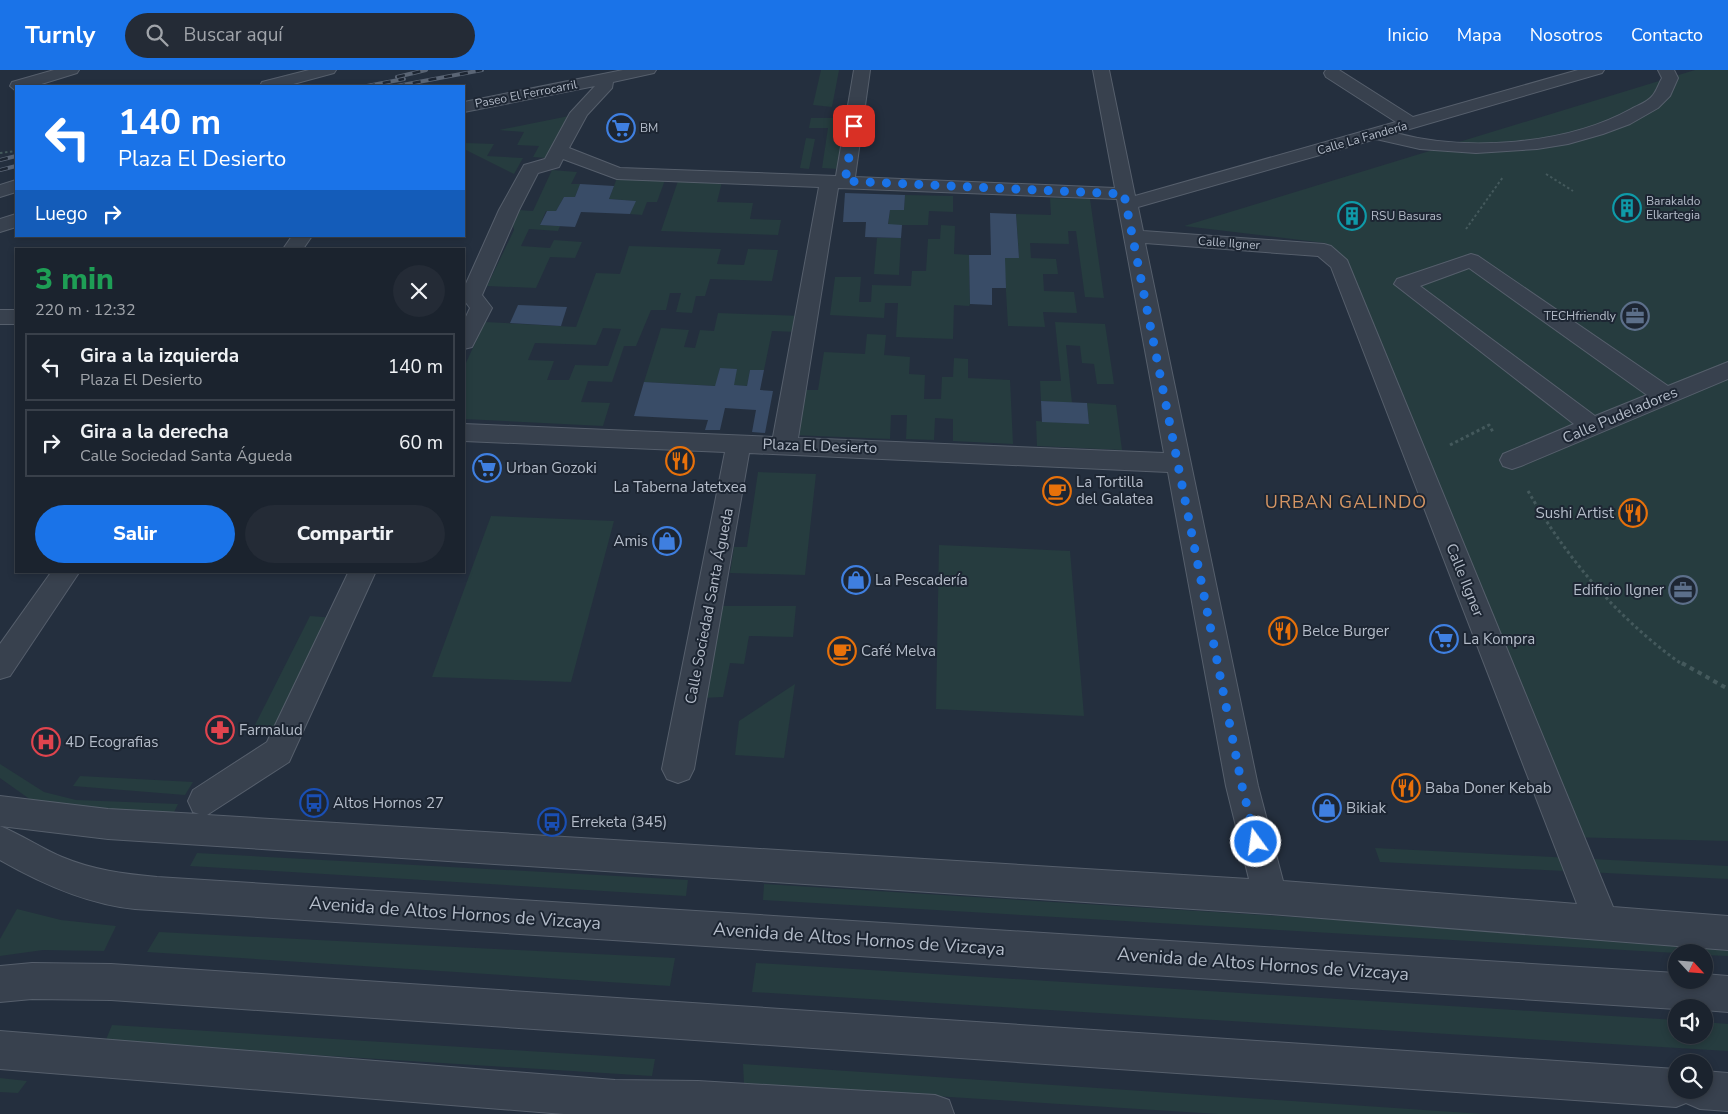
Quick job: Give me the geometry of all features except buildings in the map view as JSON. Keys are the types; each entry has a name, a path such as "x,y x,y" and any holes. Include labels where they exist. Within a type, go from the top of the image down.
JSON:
{"street":[{"path":"20,85 71,70"},
{"path":"272,85 328,70"},
{"name":"Paseo El Ferrocarril","path":"465,107 648,70"},
{"path":"790,445 785,437 862,70"},
{"path":"1101,70 1242,786 1270,897"},
{"name":"Calle La Fandería","path":"1126,199 1378,134 1596,70"},
{"path":"1378,134 1420,144 1465,147 1535,143 1588,133 1632,118 1660,98 1670,78 1666,70"},
{"path":"1332,73 1412,124"},
{"path":"465,340 481,308 471,295 509,210 531,169 552,163 579,113 606,84"},
{"path":"0,92 15,87"},
{"path":"560,151 616,172 838,181 1126,199"},
{"path":"0,191 15,186"},
{"path":"0,226 15,220"},
{"name":"Calle Ilgner","path":"1134,236 1332,257 1418,460 1602,923"},
{"path":"294,248 301,237"},
{"path":"1594,427 1404,284 1471,260 1664,396"},
{"path":"0,317 15,317"},
{"name":"Calle Pudeladores","path":"1512,460 1728,370"},
{"name":"Plaza El Desierto","path":"465,432 1177,463"},
{"name":"Calle Sociedad Santa Águeda","path":"678,770 740,443"},
{"path":"0,667 66,573"},
{"path":"204,801 278,752 362,573"},
{"path":"0,811 117,824 1270,897 1728,933"},
{"name":"Avenida de Altos Hornos de Vizcaya","path":"0,842 30,860 67,876 100,886 157,894 1728,994"},
{"path":"0,984 32,981 111,982 1668,1087"},
{"path":"0,1050 614,1107 698,1100 936,1114"},
{"path":"1713,1091 1728,1092"}],"path":[{"path":"0,153 15,150"},
{"path":"1435,273 1507,172"},
{"path":"1418,460 1489,425 1512,460 1540,513 1578,565 1629,621 1690,669 1728,689"}],"green space":[{"path":"821,70 839,70 832,107 813,105"},
{"path":"1695,70 1728,70 1728,841 1566,837 1340,264 1325,243 1184,226"},
{"path":"569,116 546,158 533,157 539,146 517,145 524,132 499,130"},
{"path":"811,118 846,118 839,169 822,168 828,128 809,128"},
{"path":"806,138 815,139 809,169 800,168"},
{"path":"465,143 494,144 487,156 523,158 514,174 465,150"},
{"path":"552,170 577,172 571,184 580,184 575,197 564,197 556,211 546,211 540,225 560,226 558,231 529,229 521,246 550,248 554,240 582,242 575,258 550,257 536,288 487,286 514,230 513,225 519,210 533,211"},
{"path":"617,178 665,180 657,202 647,202 642,215 630,214 635,201 609,199"},
{"path":"678,181 722,182 717,202 753,203 750,219 781,220 778,235 661,231"},
{"path":"905,195 953,196 953,212 929,211 928,225 888,225 890,210 904,210"},
{"path":"1050,198 1090,199 1104,298 1085,297 1076,231 1068,231 1069,244 1030,243 1031,258 1056,259 1058,274 1043,274 1044,291 1074,292 1077,313 1043,312 1045,327 1008,326 1004,257 1019,257 1016,214 1051,215"},
{"path":"941,225 955,226 954,254 969,255 970,304 969,306 954,305 953,339 896,337 898,303 885,303 884,318 830,315 835,277 861,277 859,302 871,302 872,285 911,286 912,271 926,271 928,239 940,239"},
{"path":"877,238 901,238 899,275 874,274"},
{"path":"629,246 721,249 717,264 744,265 748,249 778,250 772,281 710,279 705,296 696,296 692,313 676,312 681,293 670,293 666,310 651,310 636,346 624,346 612,382 588,381 581,402 610,403 603,426 465,419 465,365 485,322 576,327 596,273 620,274","holes":["603,328 621,329 608,366 575,365 569,380 547,380 554,361 528,360 535,343 596,345"]},
{"path":"718,313 801,316 798,332 772,331 764,370 750,370 747,386 733,385 720,368 716,386 644,382 661,328 689,330 684,347 695,348 700,330 714,331"},
{"path":"1055,322 1105,324 1114,384 1097,384 1094,364 1082,363 1080,346 1066,345 1072,403 1041,401 1040,381 1061,381"},
{"path":"867,334 886,335 884,355 910,357 909,374 925,375 924,399 941,399 942,377 953,377 954,358 968,359 968,378 1010,380 1013,444 953,441 953,419 935,418 934,440 906,439 907,415 891,415 890,439 792,435 798,390 818,390 824,352 865,354"},
{"path":"1087,403 1116,405 1122,450 1037,446 1036,421 1089,424"},
{"path":"758,472 816,474 805,575 730,573 734,547 747,547"},
{"path":"491,516 614,521 571,682 432,677"},
{"path":"939,545 1070,551 1084,716 936,709"},
{"path":"720,606 796,606 793,637 749,636 744,664 730,663 723,697 703,698"},
{"path":"310,616 335,618 281,733 251,733"},
{"path":"795,684 784,758 735,755 739,721"},
{"path":"0,764 44,792 76,800 178,804 171,818 83,811 31,800 0,778"},
{"path":"80,776 193,782 185,795 73,786"},
{"path":"1375,848 1728,866 1728,879 1380,862"},
{"path":"197,853 688,880 686,896 190,866"},
{"path":"764,884 1728,944 1728,956 1713,955 1713,944 1668,944 1668,953 763,900"},
{"path":"17,909 61,920 116,926 104,951 43,950 0,956 0,939"},
{"path":"159,932 675,958 670,986 147,952"},
{"path":"756,963 1668,1020 1668,1044 1713,1044 1713,1023 1728,1024 1728,1051 752,992"},
{"path":"112,1025 655,1059 652,1076 105,1042"},
{"path":"743,1064 1483,1114 1218,1114 744,1084"},
{"path":"0,1078 27,1081 18,1093 0,1092"}],"water":[{"path":"580,184 614,186 609,199 636,201 630,214 581,212 575,227 540,225 547,211 556,211 564,197 575,197"},
{"path":"845,193 905,195 904,210 890,210 888,224 902,225 901,238 865,237 866,222 843,222"},
{"path":"990,213 1016,214 1019,258 1005,258 1006,288 992,288 992,305 970,304 969,255 991,255"},
{"path":"518,305 567,307 561,326 510,323"},
{"path":"720,368 737,369 734,385 747,386 750,370 764,370 760,390 773,391 765,433 752,432 756,410 725,408 720,430 705,430 708,420 634,416 644,382 715,386"},
{"path":"1041,401 1087,403 1089,424 1042,422"}],"railway":[{"path":"397,77 426,70"},
{"path":"402,85 482,70"},
{"path":"372,85 404,79"},
{"path":"0,160 15,156"},
{"path":"0,170 15,166"}],"place":[{"name":"BM","path":"621,128"},
{"name":"Barakaldo Elkartegia","path":"1627,208"},
{"name":"RSU Basuras","path":"1352,216"},
{"name":"TECHfriendly","path":"1635,316"},
{"name":"La Taberna Jatetxea","path":"680,461"},
{"name":"Urban Gozoki","path":"487,468"},
{"name":"La Tortilla del Galatea","path":"1057,491"},
{"name":"Sushi Artist","path":"1633,513"},
{"name":"Amis","path":"667,541"},
{"name":"La Pescadería","path":"856,580"},
{"name":"Edificio Ilgner","path":"1683,590"},
{"name":"Belce Burger","path":"1283,631"},
{"name":"La Kompra","path":"1444,639"},
{"name":"Café Melva","path":"842,651"},
{"name":"Farmalud","path":"220,730"},
{"name":"4D Ecografias","path":"46,742"},
{"name":"Baba Doner Kebab","path":"1406,788"},
{"name":"Altos Hornos 27","path":"314,803"},
{"name":"Bikiak","path":"1327,808"},
{"name":"Erreketa (345)","path":"552,822"}],"district":[{"name":"URBAN GALINDO","path":"1346,502"}],"route":[{"path":"854,126 845,181 1124,194 1242,786 1256,842"}]}
